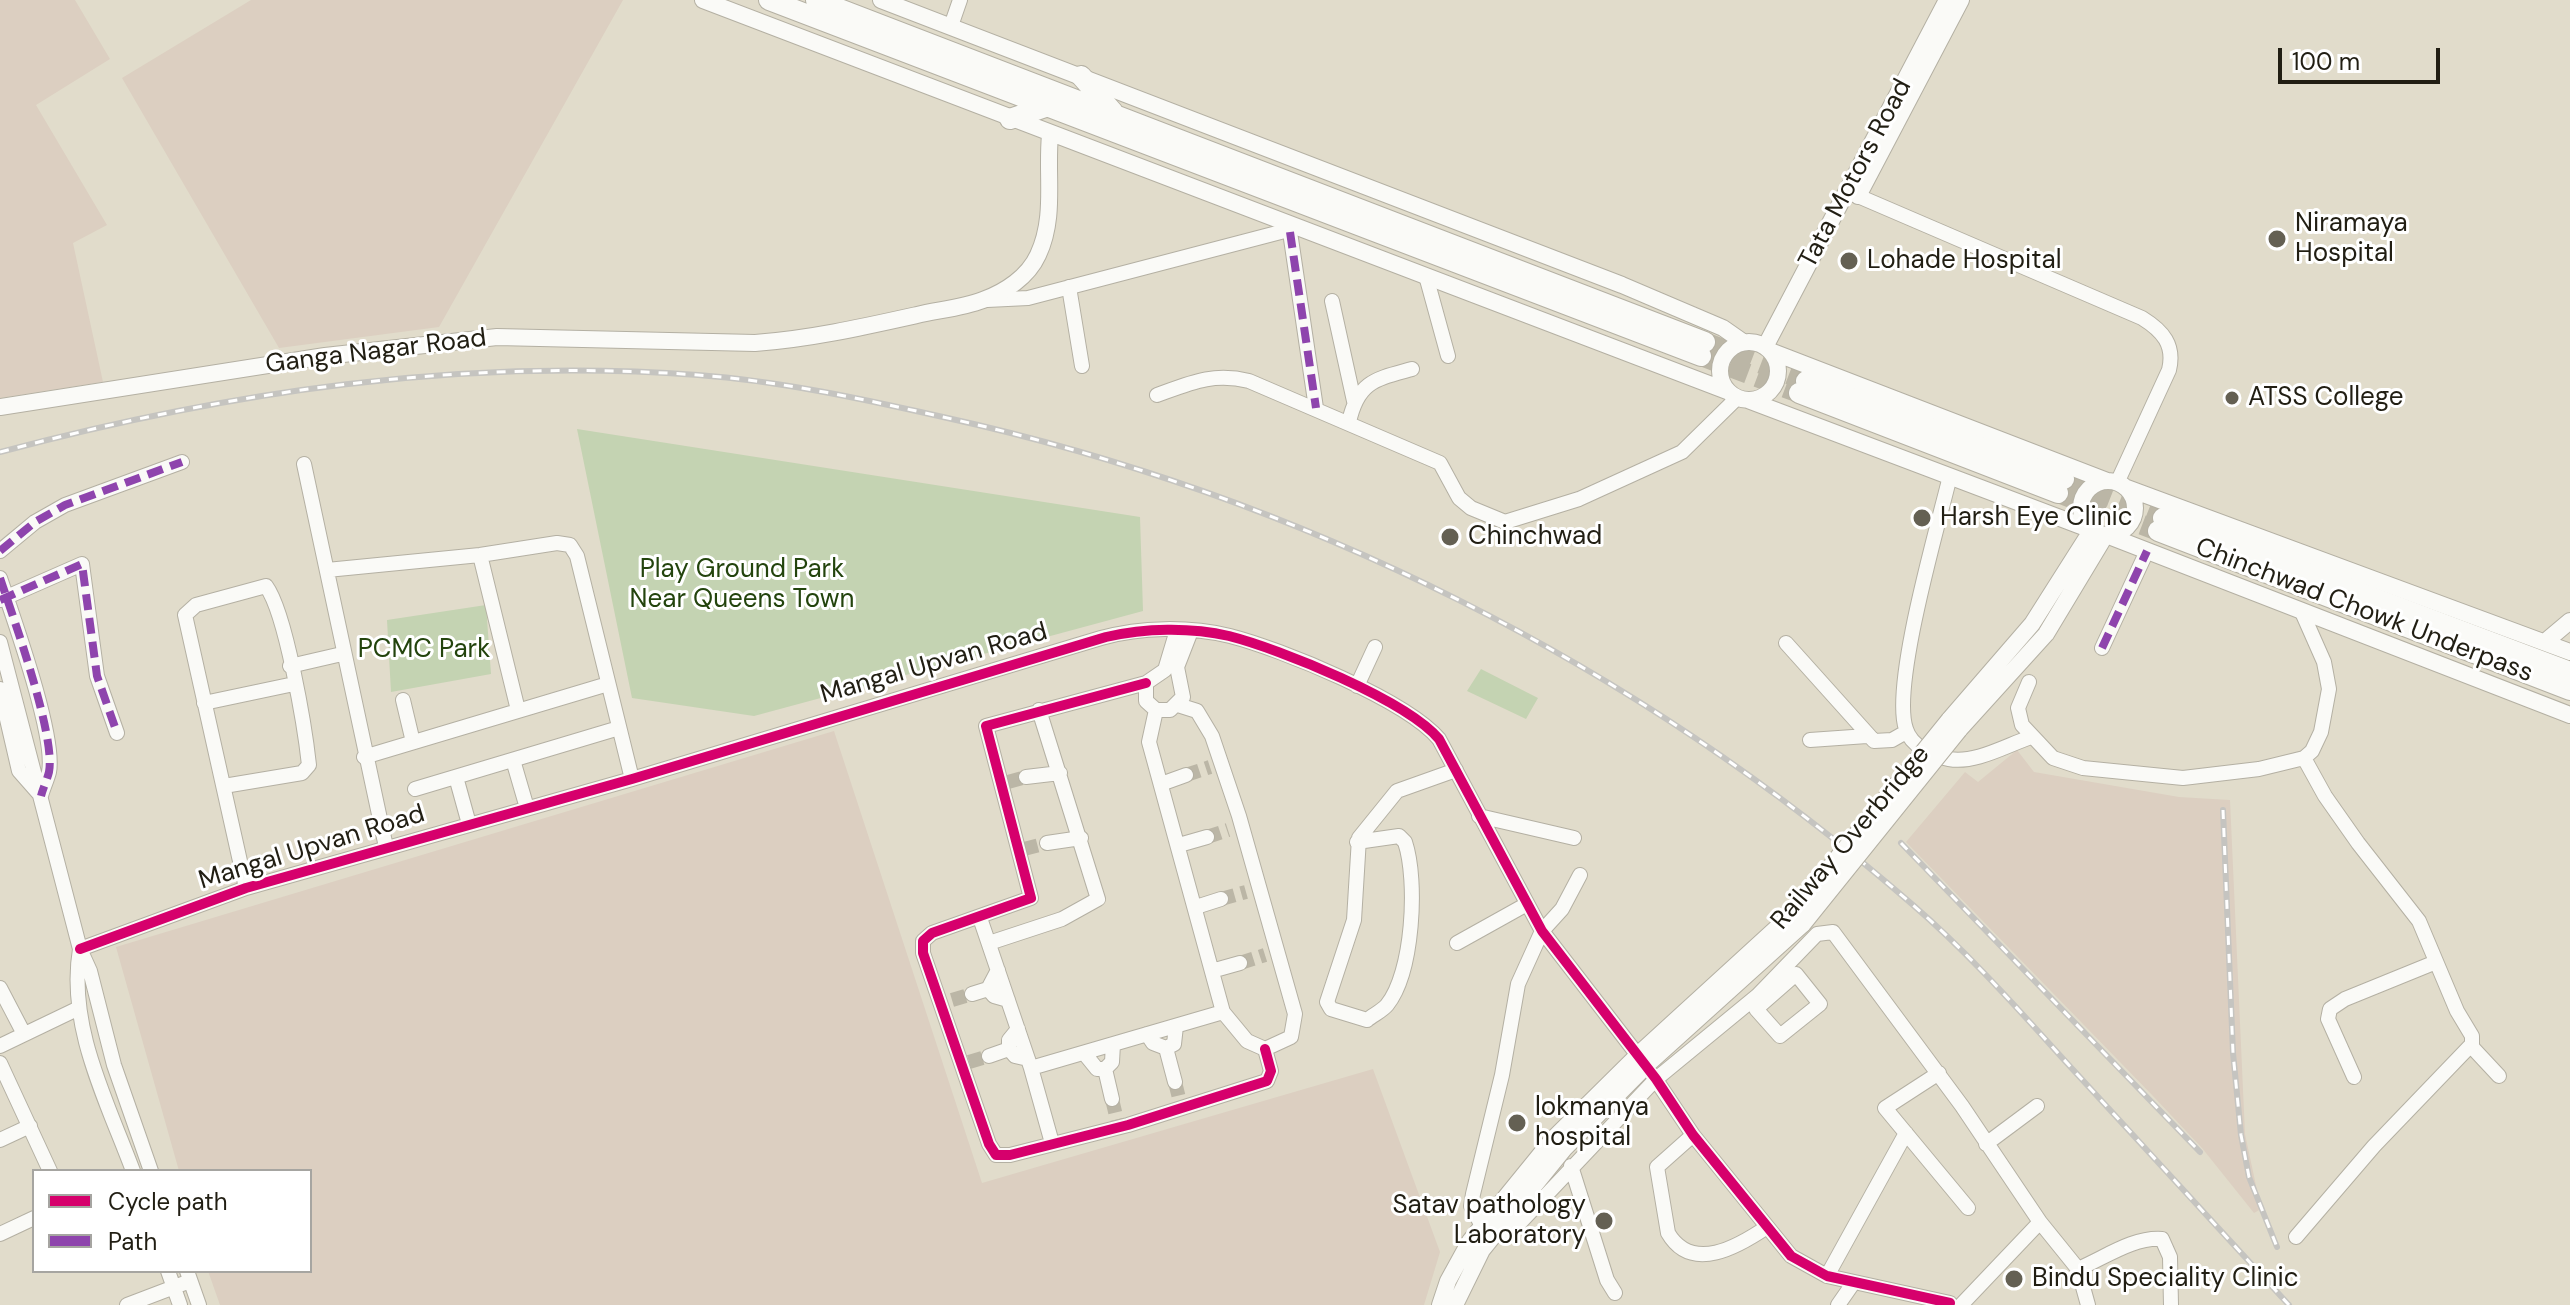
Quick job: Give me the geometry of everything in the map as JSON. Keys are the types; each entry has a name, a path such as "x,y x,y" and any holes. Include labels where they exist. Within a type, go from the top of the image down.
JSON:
{"highway":[{"path":"769,0 1703,349 1115,114 816,0"},
{"path":"1081,76 1115,114"},
{"path":"1010,119 1048,106"},
{"path":"1803,387 2061,486"},
{"name":"Chinchwad Chowk Underpass","path":"2570,672 2161,525 2570,690"}],"main road":[{"path":"703,0 1293,230 1426,276 2570,715"},
{"path":"881,0 1622,285 1723,328 1743,342 2570,652"},
{"name":"Tata Motors Road","path":"1768,349 1852,193 1947,0"},
{"path":"1852,193 1961,0"},
{"name":"Ganga Nagar Road","path":"0,407 273,363 482,338 784,341 824,336 982,300 1011,286 1027,273 1037,257 1049,219 1050,135"},
{"path":"1743,342 1728,350 1720,365 1720,376 1737,396 1764,396 1775,383 1777,366 1768,349"},
{"path":"2117,484 2135,502 2134,518 2124,531 2099,533 2081,515 2082,499 2092,486 2117,484"},
{"name":"Railway Overbridge","path":"1488,1231 1610,1100 1797,919 1954,725 2020,667 2046,634 2099,533"},
{"path":"2545,642 2570,621"},
{"path":"1440,1305 1458,1260 1488,1231"},
{"path":"1455,1305 1488,1231"}],"street":[{"path":"951,26 960,0"},
{"path":"1852,193 2160,329 2172,358 2169,370 2117,484"},
{"path":"982,300 1028,298 1293,230 1316,408"},
{"path":"1426,276 1448,356"},
{"path":"1069,287 1082,366"},
{"path":"1332,301 1354,401 1349,422"},
{"path":"1354,401 1377,379 1412,369"},
{"path":"1157,395 1207,376 1227,375 1316,408 1440,463 1459,498 1471,508 1505,522 1579,499 1682,452 1737,396"},
{"path":"0,551 35,522 65,505 182,462"},
{"path":"304,464 364,757 386,847"},
{"path":"1950,476 1909,659 1903,702 1906,732 1932,755 1951,760 1978,756 2031,737"},
{"path":"327,570 480,555 557,543 570,545 577,556 632,779"},
{"path":"2102,648 2147,551"},
{"path":"480,555 518,710"},
{"path":"3,599 82,564 97,676 117,733"},
{"path":"0,578 3,599 28,664 49,754 49,770 41,796"},
{"path":"224,786 307,770 309,760 290,666 274,598 266,586 190,607 186,623 246,888"},
{"path":"2029,682 2018,716 2031,737 2053,758 2066,763 2159,777 2259,769 2304,758 2312,751 2321,732 2329,689 2324,662 2301,610"},
{"name":"Mangal Upvan Road","path":"80,949 246,888 632,779 1101,638 1130,631 1184,631 1230,636 1357,686 1402,707 1427,725 1456,770 1542,931 1633,1049"},
{"path":"1146,683 1146,701 1156,710 1170,710 1178,705 1183,687 1177,667 1184,631"},
{"path":"1040,925 1004,783 986,726 1146,683 1165,670 1184,631"},
{"path":"0,642 28,739 80,949 90,971 114,1065 150,1169"},
{"path":"1786,643 1867,736 1882,743 1906,732"},
{"path":"1357,686 1375,647"},
{"path":"290,666 342,654"},
{"path":"204,703 294,684"},
{"path":"364,757 608,684"},
{"path":"0,689 6,747 19,771 41,796"},
{"path":"403,700 413,742"},
{"path":"1156,710 1149,742 1215,970 1223,1012 1247,1041 1265,1049 1291,1037 1295,1014 1253,890 1216,765 1212,736 1197,711 1178,705"},
{"path":"989,943 1062,919 1098,899 1039,710"},
{"path":"415,789 619,728"},
{"path":"1810,740 1867,736"},
{"path":"2296,1237 2374,1146 2471,1046 2472,1036 2457,1011 2419,921 2351,834 2304,758"},
{"path":"513,760 527,808"},
{"path":"1034,776 1058,767"},
{"path":"1357,842 1399,836 1405,842 1413,914 1409,947 1389,1001 1367,1020 1331,1009 1327,1002 1355,914 1357,842 1375,815 1397,791 1456,770"},
{"path":"1161,784 1186,775"},
{"path":"456,777 469,824"},
{"path":"1479,816 1574,838"},
{"path":"1054,841 1079,832"},
{"path":"1179,845 1207,837"},
{"path":"1580,875 1562,909 1542,931 1513,1002 1502,1075 1471,1206 1488,1231 1516,1227 1653,1076 1769,992 1796,974 1820,1004 1780,1036 1756,1009 1769,992 1817,934 1833,932 1939,1073 2040,1222 2078,1269 2088,1305"},
{"path":"1031,898 932,933 923,941 923,953 946,1002 996,1155 1010,1155 1267,1081 1271,1071 1265,1049"},
{"path":"1196,907 1221,899"},
{"path":"1457,943 1527,904"},
{"path":"980,918 1030,1064 1052,1143"},
{"path":"80,949 75,978 77,1009 132,1169"},
{"path":"2354,1077 2328,1019 2330,1009 2345,999 2436,962"},
{"path":"1215,970 1240,963"},
{"path":"972,994 988,989 998,970"},
{"path":"0,988 24,1034"},
{"path":"988,989 994,996 1008,1000"},
{"path":"0,1046 77,1009"},
{"path":"1018,1029 1009,1040 1009,1049 1030,1064 1084,1053 1223,1012"},
{"path":"1147,1034 1153,1043 1166,1048 1174,1044 1176,1026"},
{"path":"1084,1053 1097,1069 1105,1069 1112,1062 1113,1044"},
{"path":"2471,1046 2499,1076"},
{"path":"1166,1048 1175,1082"},
{"path":"989,1056 1009,1049"},
{"path":"0,1063 49,1169"},
{"path":"1105,1069 1112,1099"},
{"path":"1939,1073 1885,1108 1968,1208"},
{"path":"1653,1076 1693,1135 1791,1256 1827,1276 1955,1304 2040,1222"},
{"path":"1986,1144 2037,1106"},
{"path":"0,1140 30,1126"},
{"path":"1827,1276 1906,1133"},
{"path":"1693,1135 1657,1167 1668,1233 1674,1243 1681,1250 1722,1253 1767,1227"},
{"path":"1571,1166 1607,1280 1615,1293"},
{"path":"0,1234 32,1219"},
{"path":"2078,1269 2104,1259 2137,1239 2162,1239 2170,1257 2171,1305"},
{"path":"169,1273 180,1305"},
{"path":"127,1305 174,1288 189,1276 199,1305"},
{"path":"1838,1305 1854,1282"}],"shaded area":[{"path":"0,0 75,0 110,59 36,105 107,225 73,243 103,382 0,398"},
{"path":"251,0 623,0 439,327 279,348 122,78"},
{"path":"834,731 982,1183 1373,1069 1440,1252 1424,1305 220,1305 209,1273 312,1273 312,1169 178,1169 116,947"},
{"path":"2017,750 2034,772 2179,797 2230,800 2245,1134 2261,1209 2254,1213 2202,1148 1906,842 1965,772 1978,782"}],"green space":[{"name":"Play Ground Park Near Queens Town","path":"577,429 1140,517 1143,611 754,716 632,698"},
{"name":"PCMC Park","path":"486,605 491,674 391,692 387,620"},
{"path":"1481,669 1538,698 1526,719 1467,691"}],"tunnel":[{"path":"1705,342 1806,381"},
{"path":"1701,356 1799,393"},
{"path":"2064,479 2163,518"},
{"path":"2058,493 2158,531"},
{"path":"1186,775 1210,767"},
{"path":"1008,782 1026,777"},
{"path":"1207,837 1228,830"},
{"path":"1024,849 1047,843"},
{"path":"1221,899 1246,892"},
{"path":"1240,963 1265,955"},
{"path":"952,1000 972,994"},
{"path":"969,1062 989,1056"},
{"path":"1175,1082 1180,1102"},
{"path":"1112,1099 1117,1120"}],"railway":[{"path":"0,452 173,412 346,384 520,371 609,371 729,378 852,397 1076,451 1207,493 1334,542 1458,600 1579,665 1695,738 1806,818 1913,905 1977,966 2289,1305"},
{"path":"2223,810 2233,1053 2241,1135 2249,1177 2277,1247"},
{"path":"1901,843 2200,1152"}],"marked path":[{"path":"1290,232 1316,408"},
{"path":"0,551 35,522 65,505 182,462"},
{"path":"2102,648 2147,551"},
{"path":"0,600 82,564 97,676 117,733"},
{"path":"0,578 32,676 46,732 49,772 41,796"}],"cycle path":[{"path":"80,949 246,888 632,779 1106,637 1168,630 1214,633 1309,664 1372,693 1423,724 1439,739 1542,931 1656,1079 1693,1135 1791,1256 1827,1276 1950,1303"},
{"path":"1146,683 986,726 1031,898 932,933 923,941 923,953 989,1144 996,1155 1010,1155 1128,1125 1267,1081 1271,1071 1265,1049"}],"place":[{"name":"Niramaya Hospital","path":"2277,239"},
{"name":"Lohade Hospital","path":"1849,261"},
{"name":"ATSS College","path":"2232,398"},
{"name":"Harsh Eye Clinic","path":"1922,518"},
{"name":"Chinchwad","path":"1450,537"},
{"name":"lokmanya hospital","path":"1517,1123"},
{"name":"Satav pathology Laboratory","path":"1604,1221"},
{"name":"Bindu Speciality Clinic","path":"2014,1279"}]}
